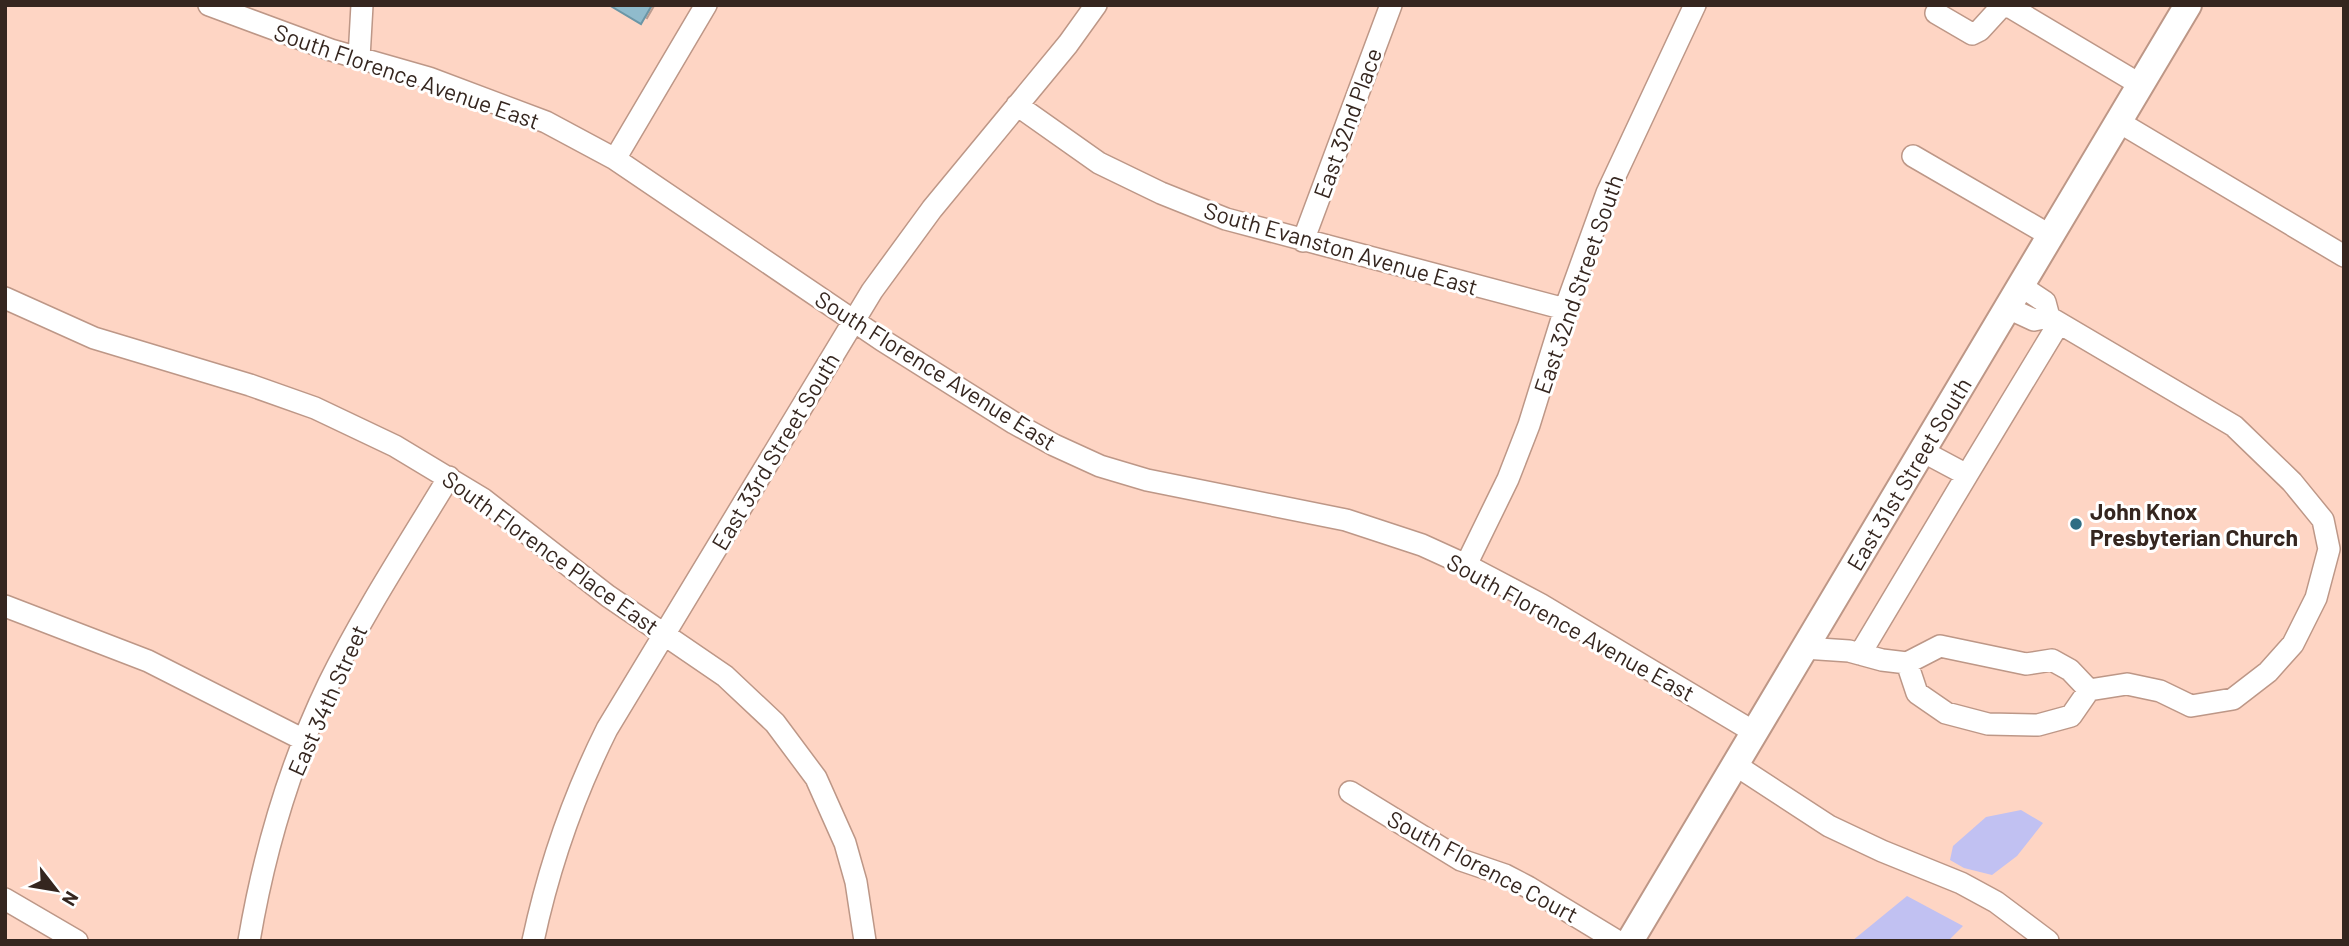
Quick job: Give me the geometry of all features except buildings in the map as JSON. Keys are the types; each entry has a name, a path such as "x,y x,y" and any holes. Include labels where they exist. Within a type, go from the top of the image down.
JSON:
{"main road":[{"name":"East 31st Street South","path":"1630,941 2189,5"}],"street":[{"name":"South Florence Avenue East","path":"209,5 359,58 429,78 546,122 615,159 853,321 1014,423 1054,445 1100,466 1197,491 1346,520 1412,541 1466,565 1540,604 1754,732"},
{"path":"359,58 362,5"},
{"path":"615,159 706,5"},
{"name":"East 33rd Street South","path":"533,941 545,887 583,778 607,729 664,634 872,291 932,209 1068,44 1096,5"},
{"name":"East 32nd Place","path":"1303,241 1391,5"},
{"name":"East 32nd Street South","path":"1466,565 1508,479 1525,436 1565,309 1612,182 1695,5"},
{"path":"1936,13 1972,34 1980,30 2002,6 2010,6 2141,85"},
{"name":"South Evanston Avenue East","path":"1017,105 1100,163 1161,193 1226,219 1565,309"},
{"path":"2119,122 2344,256"},
{"path":"1913,156 2051,236"},
{"path":"1907,663 1917,693 1946,713 1988,724 2038,725 2071,716 2089,690 2127,684 2160,691 2191,706 2233,699 2268,672 2293,644 2315,598 2329,549 2323,520 2292,482 2234,426 2054,320 2045,302 2015,297"},
{"name":"South Florence Place East","path":"5,298 94,338 250,385 315,408 395,446 449,477 512,521 608,596 725,676 755,701 816,778 845,843 856,882 865,941"},
{"path":"1860,654 2054,320"},
{"path":"1922,451 1966,475"},
{"name":"East 34th Street","path":"249,941 262,866 304,740 328,684 362,621 449,477"},
{"path":"5,606 148,662 304,740"},
{"path":"1804,648 1849,651 1907,663 1940,646 2026,664 2052,660 2070,670 2089,690"},
{"path":"1734,764 1829,826 1961,883 2006,909 2048,941"},
{"name":"South Florence Court","path":"1350,792 1461,860 1504,875 1528,887 1617,941"},
{"path":"5,899 77,941"}],"water":[{"path":"2021,810 2043,823 2017,856 1992,875 1964,868 1950,860 1953,846 1986,817"},
{"path":"1907,896 1963,926 1948,941 1852,941"}],"place":[{"name":"John Knox Presbyterian Church","path":"2076,524"}]}
